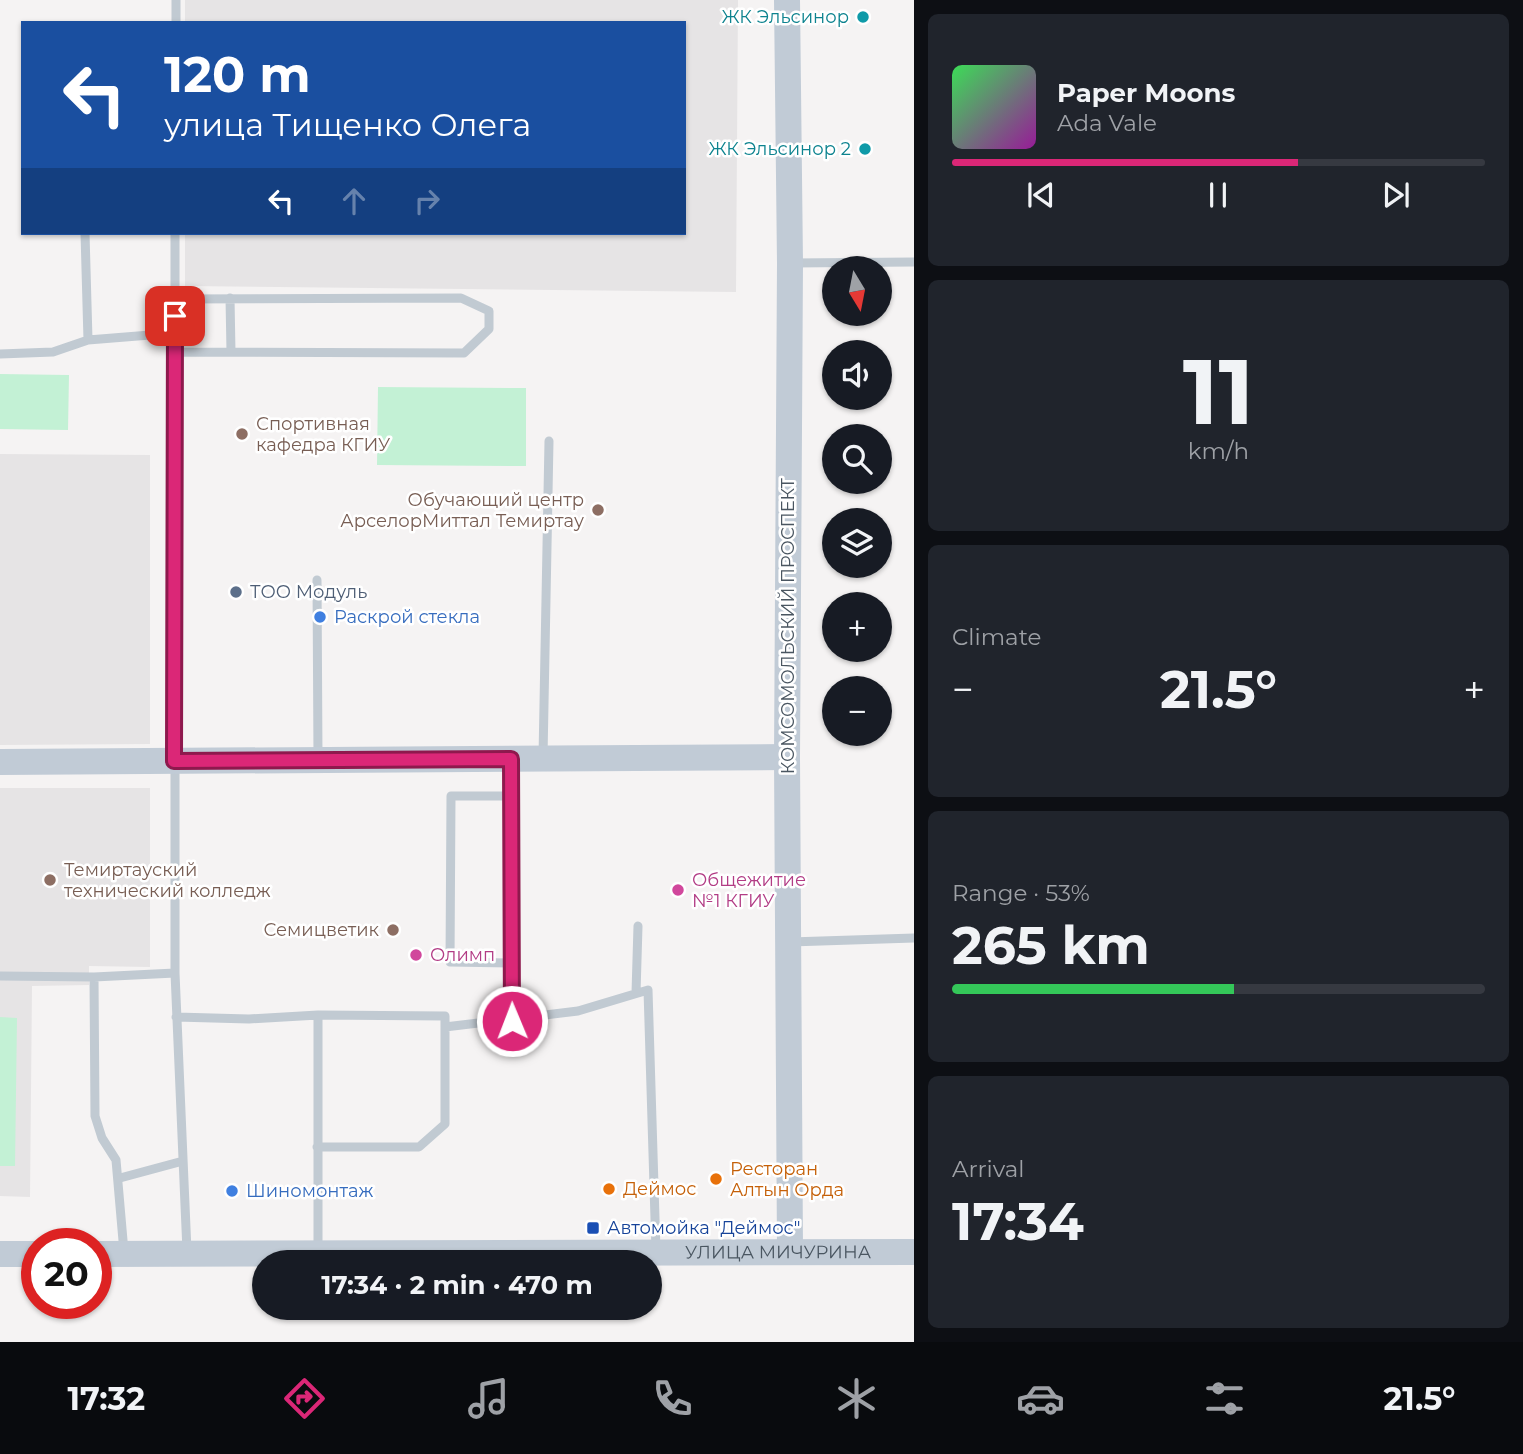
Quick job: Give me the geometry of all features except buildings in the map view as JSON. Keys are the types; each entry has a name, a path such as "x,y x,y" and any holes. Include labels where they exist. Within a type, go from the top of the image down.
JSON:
{"street":[{"name":"КОМСОМОЛЬСКИЙ ПРОСПЕКТ","path":"787,0 790,263 787,757 790,1251"},
{"path":"0,762 787,757"},
{"name":"УЛИЦА МИЧУРИНА","path":"662,1252 914,1252"},
{"path":"0,1254 21,1254"},
{"name":"УЛИЦА МИЧУРИНА","path":"112,1254 252,1256"}],"lane":[{"path":"176,0 176,21"},
{"path":"85,235 88,340"},
{"path":"175,235 175,973 187,1256"},
{"path":"790,263 914,262"},
{"path":"230,298 231,352"},
{"path":"175,299 461,298 489,311 489,329 464,353 175,352"},
{"path":"0,354 53,352 88,340 175,334"},
{"path":"543,759 549,441"},
{"path":"317,580 318,760"},
{"path":"511,759 512,1021"},
{"path":"510,963 450,962 451,796 511,796"},
{"path":"636,993 638,926"},
{"path":"790,942 914,938"},
{"path":"0,976 94,977 175,973"},
{"path":"94,977 95,1116 102,1138 116,1160 120,1178 124,1254"},
{"path":"445,1027 578,1011 648,990 656,1250"},
{"path":"176,1017 250,1019 318,1015 445,1016 445,1124 419,1147 317,1147"},
{"path":"318,1015 318,1250"},
{"path":"120,1178 183,1161"}],"shaded area":[{"path":"185,0 738,0 736,292 185,286 185,235 686,235 686,21 185,21"},
{"path":"0,454 150,455 150,744 0,745"},
{"path":"0,788 150,788 150,967 89,966 89,985 32,986 30,1197 0,1196"}],"green space":[{"path":"0,374 69,375 68,430 0,429"},
{"path":"378,387 526,388 526,466 377,465"},
{"path":"0,1017 17,1018 15,1166 0,1166"}],"place":[{"name":"ЖК Эльсинор","path":"863,17"},
{"name":"ЖК Эльсинор 2","path":"865,149"},
{"name":"Спортивная кафедра КГИУ","path":"242,434"},
{"name":"Обучающий центр АрселорМиттал Темиртау","path":"598,510"},
{"name":"ТОО Модуль","path":"236,592"},
{"name":"Раскрой стекла","path":"320,617"},
{"name":"Темиртауский технический колледж","path":"50,880"},
{"name":"Общежитие №1 КГИУ","path":"678,890"},
{"name":"Семицветик","path":"393,930"},
{"name":"Олимп","path":"416,955"},
{"name":"Ресторан Алтын Орда","path":"716,1179"},
{"name":"Деймос","path":"609,1189"},
{"name":"Шиномонтаж","path":"232,1191"},
{"name":"Автомойка \"Деймос\"","path":"593,1228"}],"route":[{"path":"175,316 174,761 511,759 512,1021"}]}
